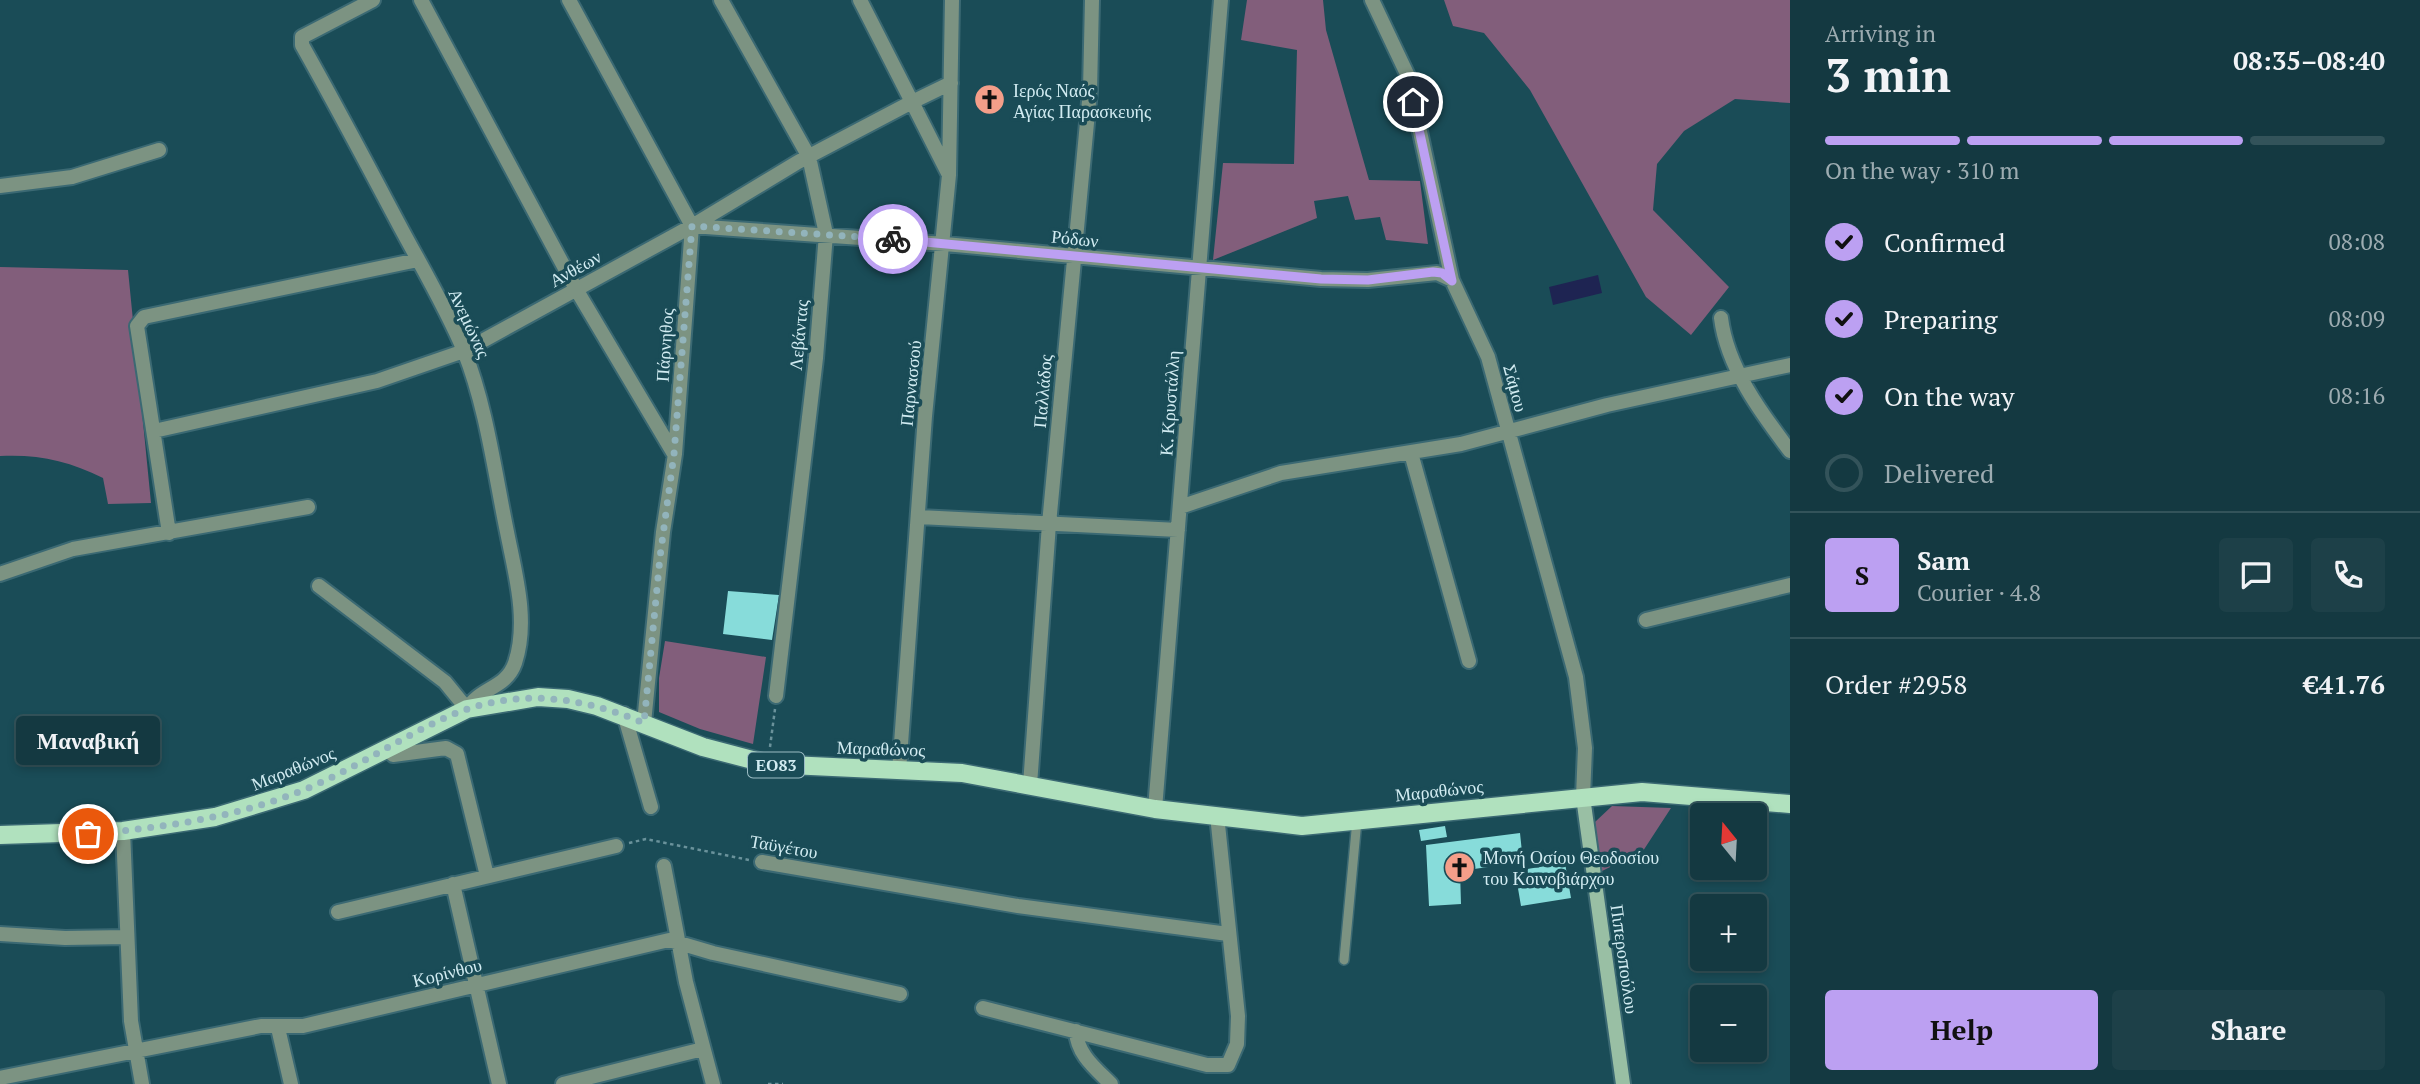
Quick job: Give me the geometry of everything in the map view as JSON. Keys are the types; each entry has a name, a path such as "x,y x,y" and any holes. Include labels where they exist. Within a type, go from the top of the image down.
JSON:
{"main road":[{"name":"Μαραθώνος","path":"0,835 122,831 215,817 276,801 304,790 467,709 538,697 568,699 624,714 703,747 768,764 962,772 1155,809 1302,826 1642,792 1790,804"}],"street":[{"name":"Ανεμώνας","path":"373,0 302,37 302,45 464,351 495,475 521,616 519,648 511,673 500,684 475,696 467,709"},
{"path":"421,0 576,289 674,454"},
{"path":"569,0 692,226"},
{"name":"Λεβάντας","path":"721,0 809,157 826,234 816,358 776,696"},
{"path":"860,0 949,175"},
{"name":"Παρνασσού","path":"899,771 925,416 945,244 952,0"},
{"name":"Παλλάδος","path":"1030,785 1049,524 1090,91 1092,0"},
{"name":"Κ. Κρυστάλλη","path":"1155,809 1221,0"},
{"name":"Σάμου","path":"1372,0 1408,76 1452,281 1485,350 1576,677 1585,748 1583,797"},
{"name":"Ανθέων","path":"153,431 377,381 464,351 692,226 809,157 951,83"},
{"path":"0,186 72,177 159,150"},
{"name":"Ρόδων","path":"692,226 945,244 1321,279 1368,280 1433,272 1442,273 1452,281"},
{"name":"Πάρνηθος","path":"644,723 660,557 674,454 692,226"},
{"path":"169,533 137,326 144,317 418,260"},
{"path":"1721,318 1725,340 1741,375 1790,451"},
{"path":"1180,507 1281,473 1411,453 1508,433 1607,405 1790,365"},
{"path":"1411,453 1469,661"},
{"path":"0,574 73,549 307,507"},
{"path":"919,517 1178,530"},
{"path":"1646,620 1790,585"},
{"path":"320,586 445,682 467,709"},
{"path":"624,714 651,807"},
{"path":"387,748 393,755 446,748 457,754 487,876"},
{"name":"Πιπεροπούλου","path":"1583,797 1621,1082"},
{"path":"984,1008 1207,1065 1228,1065 1237,1044 1238,1016 1217,815"},
{"path":"122,831 131,1021 142,1084"},
{"path":"338,912 616,846"},
{"name":"Ταϋγέτου","path":"762,862 1018,906 1228,934"},
{"path":"664,866 678,942 713,1084"},
{"path":"453,884 499,1084"},
{"path":"0,934 65,938 127,937"},
{"name":"Κορίνθου","path":"0,1078 261,1026 303,1026 669,940 704,951 900,994"},
{"path":"278,1028 291,1084"},
{"path":"1076,1031 1076,1041 1083,1054 1111,1084"},
{"path":"563,1084 703,1049"}],"lane":[{"path":"1345,960 1357,820"}],"path":[{"path":"768,764 776,696"},
{"name":"Ταϋγέτου","path":"616,846 646,839 762,862"},
{"path":"768,1084 783,1084"}],"shaded area":[{"path":"1247,0 1323,0 1326,30 1369,180 1420,181 1428,244 1386,240 1380,217 1355,220 1348,196 1314,201 1317,218 1213,260 1223,163 1294,164 1297,50 1241,40"},
{"path":"1444,0 1790,0 1790,103 1735,99 1684,131 1657,164 1653,210 1729,287 1691,335 1646,297 1530,90 1484,33 1453,26"},
{"path":"0,267 128,270 151,503 108,504 103,478 90,472 40,458 0,456"},
{"path":"665,641 766,657 753,744 700,729 659,712 659,678"},
{"path":"1612,806 1671,808 1643,851 1600,872 1595,822"}],"water":[{"path":"1598,275 1602,293 1553,305 1549,287"}],"building":[{"path":"728,591 779,595 772,640 723,634"},
{"path":"1445,826 1447,837 1421,841 1419,830"},
{"name":"Μονή Οσίου Θεοδοσίου του Κοινοβιάρχου","path":"1520,833 1523,862 1460,871 1461,904 1429,906 1426,845"},
{"path":"1565,863 1571,898 1521,906 1515,871"}],"way so far":[{"path":"88,834 184,823 276,801 338,774 441,719 467,709 503,701 538,697 568,699 624,714 644,723 654,608 674,454 692,226 893,239"}],"place":[{"name":"Ιερός Ναός Αγίας Παρασκευής","path":"990,100"},
{"name":"Μαναβική","path":"88,834"},
{"name":"Μονή Οσίου Θεοδοσίου του Κοινοβιάρχου","path":"1460,867"}],"route":[{"path":"893,239 1294,277 1368,280 1433,272 1442,273 1452,281 1413,102"}]}
